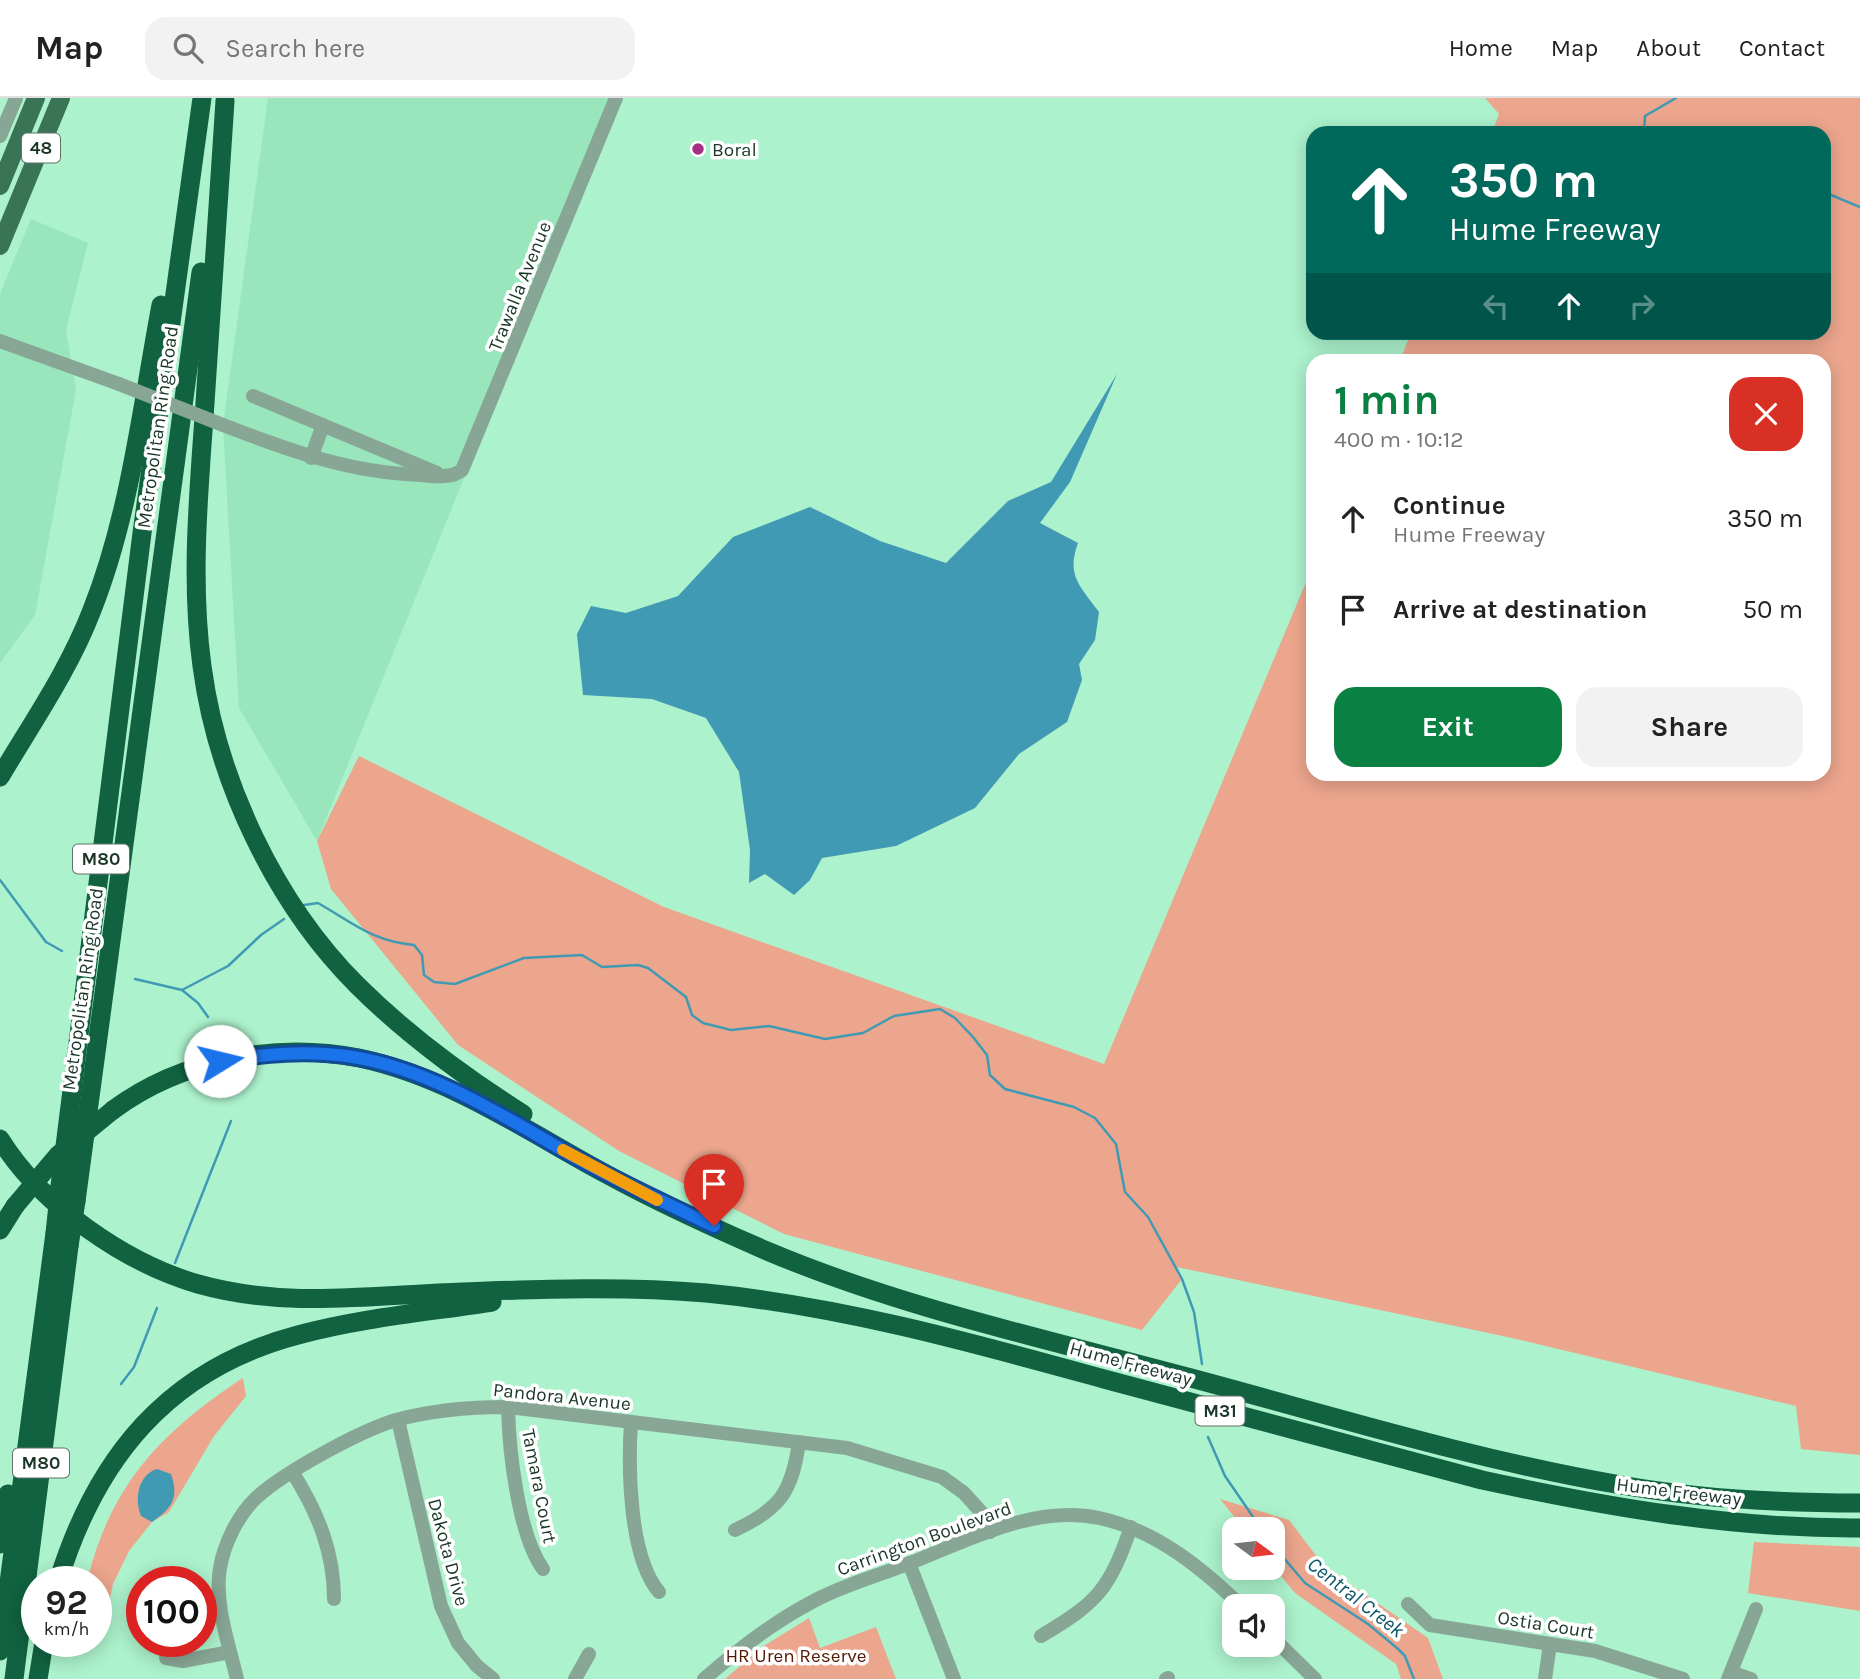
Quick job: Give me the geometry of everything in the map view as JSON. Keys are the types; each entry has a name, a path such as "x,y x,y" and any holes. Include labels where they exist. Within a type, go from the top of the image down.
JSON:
{"highway":[{"path":"0,777 68,664 102,586 120,514 201,98"},
{"name":"Metropolitan Ring Road","path":"14,1679 62,1240 60,1186 142,533 201,98"},
{"path":"225,100 202,446 196,603 202,668 213,720 230,775 273,870 302,917 355,982 391,1018 456,1071 655,1199"},
{"name":"Metropolitan Ring Road","path":"0,1651 36,1372 62,1240 76,1201 225,100"},
{"path":"0,1230 15,1206 58,1155 139,1091 171,1076 220,1061 294,1053 353,1057 419,1075 655,1199"},
{"path":"0,1139 18,1164 66,1211 106,1243 138,1262 195,1283 266,1298 307,1301 464,1292 552,1292"},
{"name":"Hume Freeway","path":"655,1199 765,1250 878,1291 1490,1458 1589,1479 1678,1493 1750,1500 1860,1503"},
{"name":"Hume Freeway","path":"552,1292 672,1291 799,1305 958,1340 1528,1490 1696,1518 1860,1528"},
{"path":"64,1566 78,1524 107,1470 145,1423 202,1377 253,1350 299,1335 552,1292"},
{"path":"0,1545 12,1463 36,1372"},
{"path":"38,1679 42,1657"}],"main road":[{"name":"48","path":"0,186 36,98"},
{"name":"48","path":"0,246 61,98"}],"street":[{"path":"0,136 16,98"},
{"name":"Trawalla Avenue","path":"444,476 458,473 466,466 617,98"},
{"path":"0,332 27,348"},
{"path":"0,341 27,348 311,458 360,470 444,476"},
{"path":"253,397 444,476"},
{"path":"311,458 323,425"},
{"name":"Pandora Avenue","path":"237,1679 222,1609 220,1569 233,1529 256,1498 293,1473 372,1429 398,1420 474,1407 508,1408 847,1448 942,1477 964,1493 976,1508 986,1533"},
{"name":"Tamara Court","path":"508,1408 513,1468 528,1541 531,1553 543,1569"},
{"name":"Dakota Drive","path":"398,1420 440,1606 458,1643 477,1666 493,1679"},
{"path":"631,1422 628,1462 632,1506 647,1578 659,1592"},
{"path":"735,1531 774,1509 792,1477 799,1442"},
{"path":"293,1473 321,1525 334,1571 334,1599"},
{"name":"Carrington Boulevard","path":"704,1679 749,1640 812,1602 986,1533 1027,1521 1056,1517 1099,1518 1131,1527 1161,1541 1227,1594"},
{"path":"1041,1636 1100,1595 1116,1569 1131,1527"},
{"path":"909,1563 954,1679"},
{"name":"Ostia Court","path":"1408,1604 1430,1625 1617,1656 1684,1679"},
{"path":"1751,1679 1730,1675 1755,1609"},
{"path":"1545,1679 1550,1644"},
{"path":"1285,1650 1315,1679"},
{"path":"166,1658 183,1661 230,1652"},
{"path":"575,1679 589,1654"}],"shaded area":[{"path":"268,98 618,98 317,841 239,708 223,425"},
{"path":"31,219 88,243 66,330 76,390 35,615 0,663 0,294"}],"green space":[{"path":"1485,98 1860,98 1860,1455 1801,1449 1796,1406 1512,1338 1177,1267 1182,1279 1142,1330 784,1234 619,1151 458,1045 331,889 317,841 359,756 664,907 1104,1064 1306,582 1306,781 1831,781 1831,354 1402,354 1408,340 1831,340 1831,126 1495,126 1499,114"},
{"path":"243,1378 246,1396 214,1436 169,1512 152,1522 129,1551 112,1589 112,1566 92,1566 110,1517 143,1464 164,1440 214,1398"},
{"path":"1220,1499 1279,1517 1234,1517"},
{"path":"1285,1519 1289,1520 1324,1566 1428,1638 1443,1679 1401,1679 1396,1664 1295,1593 1284,1580"},
{"path":"1754,1542 1860,1547 1860,1611 1748,1593"},
{"name":"HR Uren Reserve","path":"809,1618 820,1648 876,1627 896,1679 725,1679 762,1647"}],"water":[{"path":"1117,374 1070,482 1040,523 1078,543 1074,572 1099,612 1095,640 1079,664 1082,680 1067,722 1019,754 975,808 896,846 822,858 810,880 794,895 765,874 749,883 750,850 739,772 706,718 652,699 583,695 577,634 591,606 626,613 678,596 733,537 810,507 880,541 946,563 1008,501 1051,482"},
{"path":"157,1469 171,1474 174,1497 164,1513 152,1522 141,1516 138,1495 146,1476"}],"waterway":[{"path":"1644,126 1645,116 1676,98"},
{"path":"1831,195 1860,207"},
{"name":"Central Creek","path":"0,880 46,942 62,951"},
{"name":"Central Creek","path":"304,905 318,903 374,935 414,945 422,955 424,975 434,982 455,984 524,958 582,955 602,967 638,965 648,968 686,997 692,1015 703,1023 731,1030 769,1026 825,1039 863,1033 894,1016 940,1009 955,1018 973,1037 987,1055 990,1075 1005,1089 1074,1107 1095,1118 1116,1144 1125,1192 1148,1217 1182,1279 1194,1312 1202,1364"},
{"name":"Central Creek","path":"135,979 182,990 228,966 261,935 284,919"},
{"path":"182,990 198,1003 208,1017"},
{"path":"175,1263 231,1121"},
{"path":"121,1384 134,1367 157,1308"},
{"name":"Central Creek","path":"1208,1437 1225,1476 1253,1517"},
{"name":"Central Creek","path":"1285,1559 1305,1583 1368,1624 1397,1648 1405,1656 1414,1679"}],"slow traffic":[{"path":"563,1150 657,1200"}],"place":[{"name":"Boral","path":"698,149"}],"route":[{"path":"220,1061 256,1055 323,1054 369,1060 419,1075 465,1096 613,1178 714,1226"}]}
